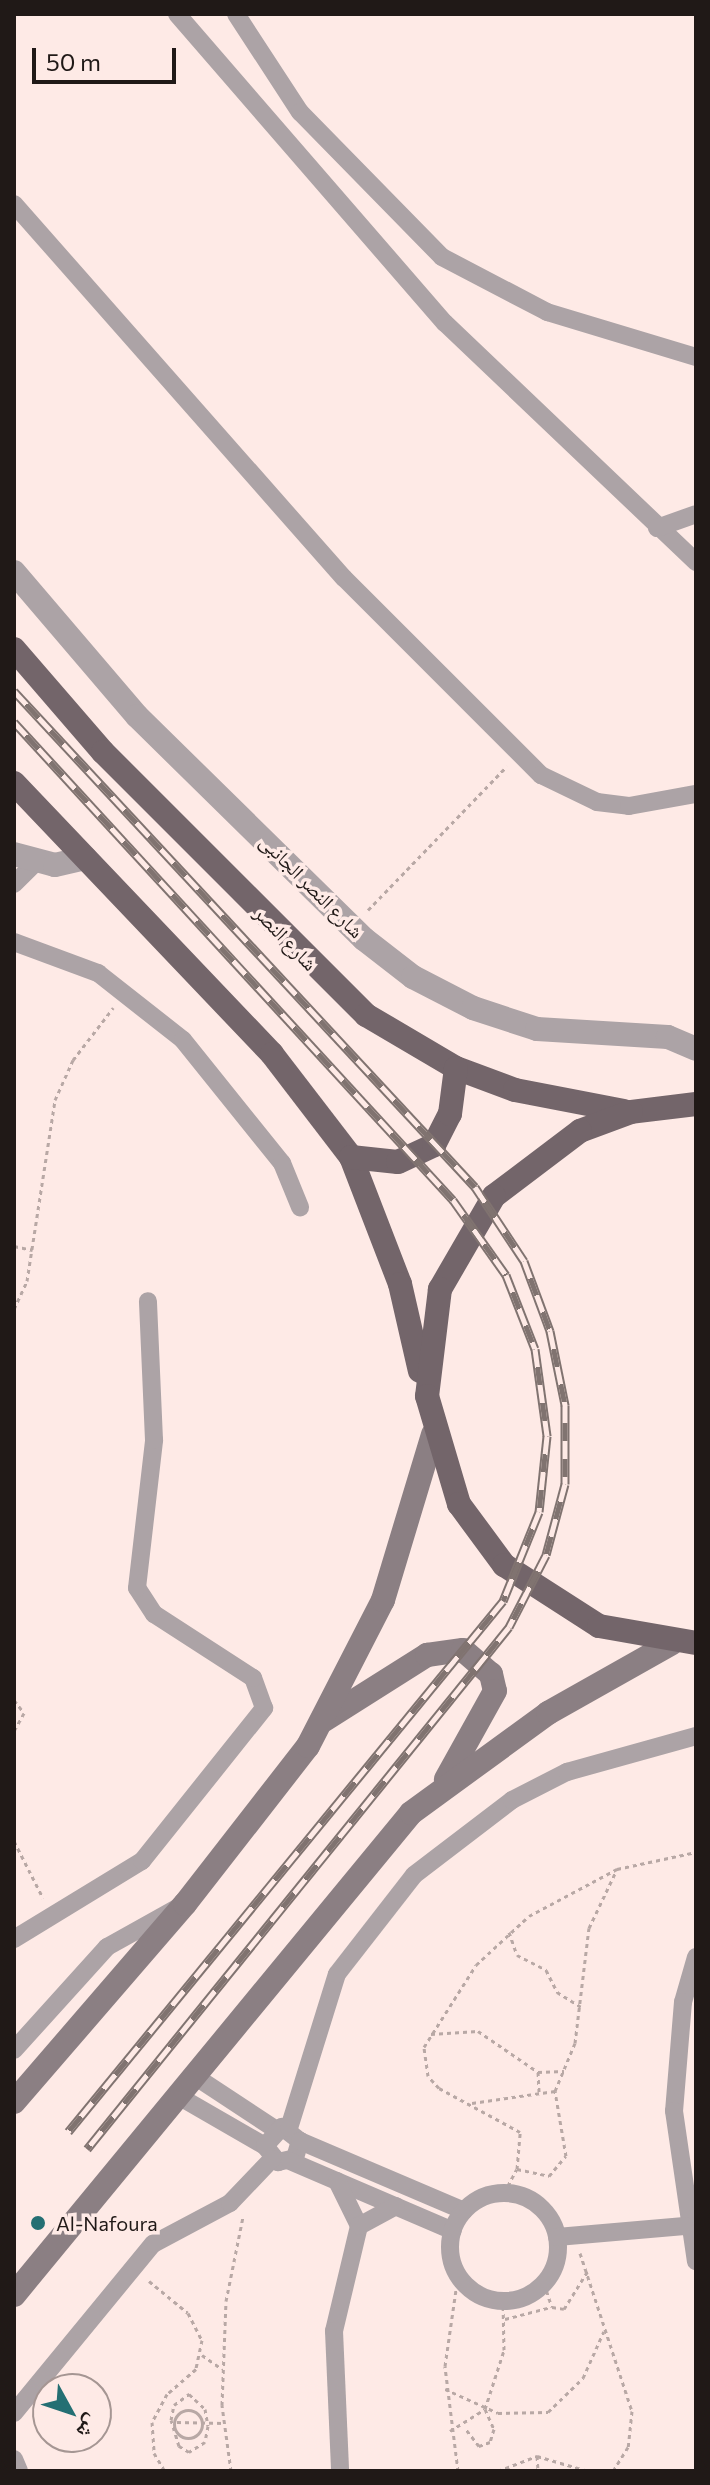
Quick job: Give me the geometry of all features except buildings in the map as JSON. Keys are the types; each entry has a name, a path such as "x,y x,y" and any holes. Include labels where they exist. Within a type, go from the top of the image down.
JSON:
{"main road":[{"name":"شارع النصر","path":"14,649 103,752 329,983 366,1015 456,1068 580,1107 631,1112"},
{"path":"14,783 272,1054 351,1157 400,1284 433,1434 459,1504 533,1590 599,1626 684,1643"},
{"path":"351,1157 398,1162 434,1145 450,1114 456,1068"},
{"path":"427,1396 440,1289 462,1240 534,1159 631,1112 696,1104"},
{"path":"14,2102 185,1904 323,1720 383,1600 433,1434"},
{"path":"14,2295 180,2097 362,1867 443,1784 548,1713 684,1643"},
{"path":"323,1720 427,1655 463,1650 491,1674 495,1691 443,1784"}],"street":[{"path":"177,14 445,323 696,562"},
{"path":"236,14 300,112 442,257 547,312 696,357"},
{"path":"14,204 344,578 541,775 597,802 660,804 696,794"},
{"path":"657,528 696,514"},
{"name":"شارع النصر الجانبى","path":"14,572 137,716 353,926 413,977 505,1020 571,1035 668,1037 696,1049"},
{"path":"14,884 24,858 85,858"},
{"path":"14,942 80,964 127,994 213,1071 282,1163 300,1207"},
{"path":"14,1939 50,1911 142,1861 264,1708 253,1678 154,1614 137,1588 154,1440 148,1301"},
{"path":"14,2413 132,2268 170,2232 249,2190 276,2156 288,2133 337,1974 414,1875 499,1808 567,1772 696,1736"},
{"path":"14,2050 107,1947 185,1904"},
{"path":"696,1957 683,2002 674,2111 685,2226 696,2261"},
{"path":"196,2077 288,2133 464,2211"},
{"path":"180,2097 276,2156 453,2231"},
{"path":"276,2156 288,2133"},
{"path":"370,2195 379,2174"},
{"path":"337,2181 359,2226 334,2331 340,2471"},
{"path":"504,2193 533,2201 557,2239 544,2283 504,2310 478,2294 458,2276 453,2231 464,2211 504,2193"},
{"path":"359,2226 396,2206"},
{"path":"557,2239 685,2226"},
{"path":"14,2459 19,2471"}],"path":[{"path":"353,926 518,755"},
{"path":"14,1309 33,1250 35,1189 55,1100 85,1041 127,994"},
{"path":"14,1246 33,1250"},
{"path":"14,1700 24,1713 14,1731"},
{"path":"14,1841 50,1911"},
{"path":"504,2193 517,2169 520,2132 428,2076 423,2054 431,2034 462,1984 510,1931 570,1889 617,1869 696,1852"},
{"path":"517,2169 549,2176 566,2156 555,2091 564,2071 581,2007 589,1928 617,1869"},
{"path":"510,1931 508,1943 517,1955 546,1970 557,1992 581,2007"},
{"path":"431,2034 478,2031 538,2072 564,2071"},
{"path":"538,2072 539,2093"},
{"path":"469,2103 555,2091"},
{"path":"231,2471 224,2423 226,2301 249,2190"},
{"path":"557,2239 572,2245 589,2269 632,2423 613,2471"},
{"path":"132,2268 197,2323 202,2355 223,2370"},
{"path":"450,2431 465,2428 485,2409 504,2350 504,2310 570,2305 589,2269"},
{"path":"458,2276 445,2389 458,2471"},
{"path":"544,2283 552,2307"},
{"path":"445,2389 485,2409 548,2412 583,2378 604,2331"},
{"path":"165,2471 154,2453 152,2422 202,2355"},
{"path":"186,2394 196,2397 208,2422 199,2449 185,2451 172,2432 174,2405 186,2394"},
{"path":"177,2422 188,2406 199,2422"},
{"path":"465,2428 473,2443 490,2442 493,2422 485,2409"},
{"path":"177,2422 224,2423"},
{"path":"177,2422 188,2441 199,2422"},
{"path":"537,2456 538,2471"},
{"path":"498,2471 537,2456 588,2471"},
{"path":"565,2471 567,2464"}],"railway":[{"path":"14,691 475,1187 524,1261 550,1331 565,1405 565,1484 546,1555 509,1627 87,2149"},
{"path":"14,722 453,1200 506,1275 535,1349 547,1436 539,1512 503,1601 68,2132"}],"place":[{"name":"Al-Nafoura","path":"38,2223"}]}
